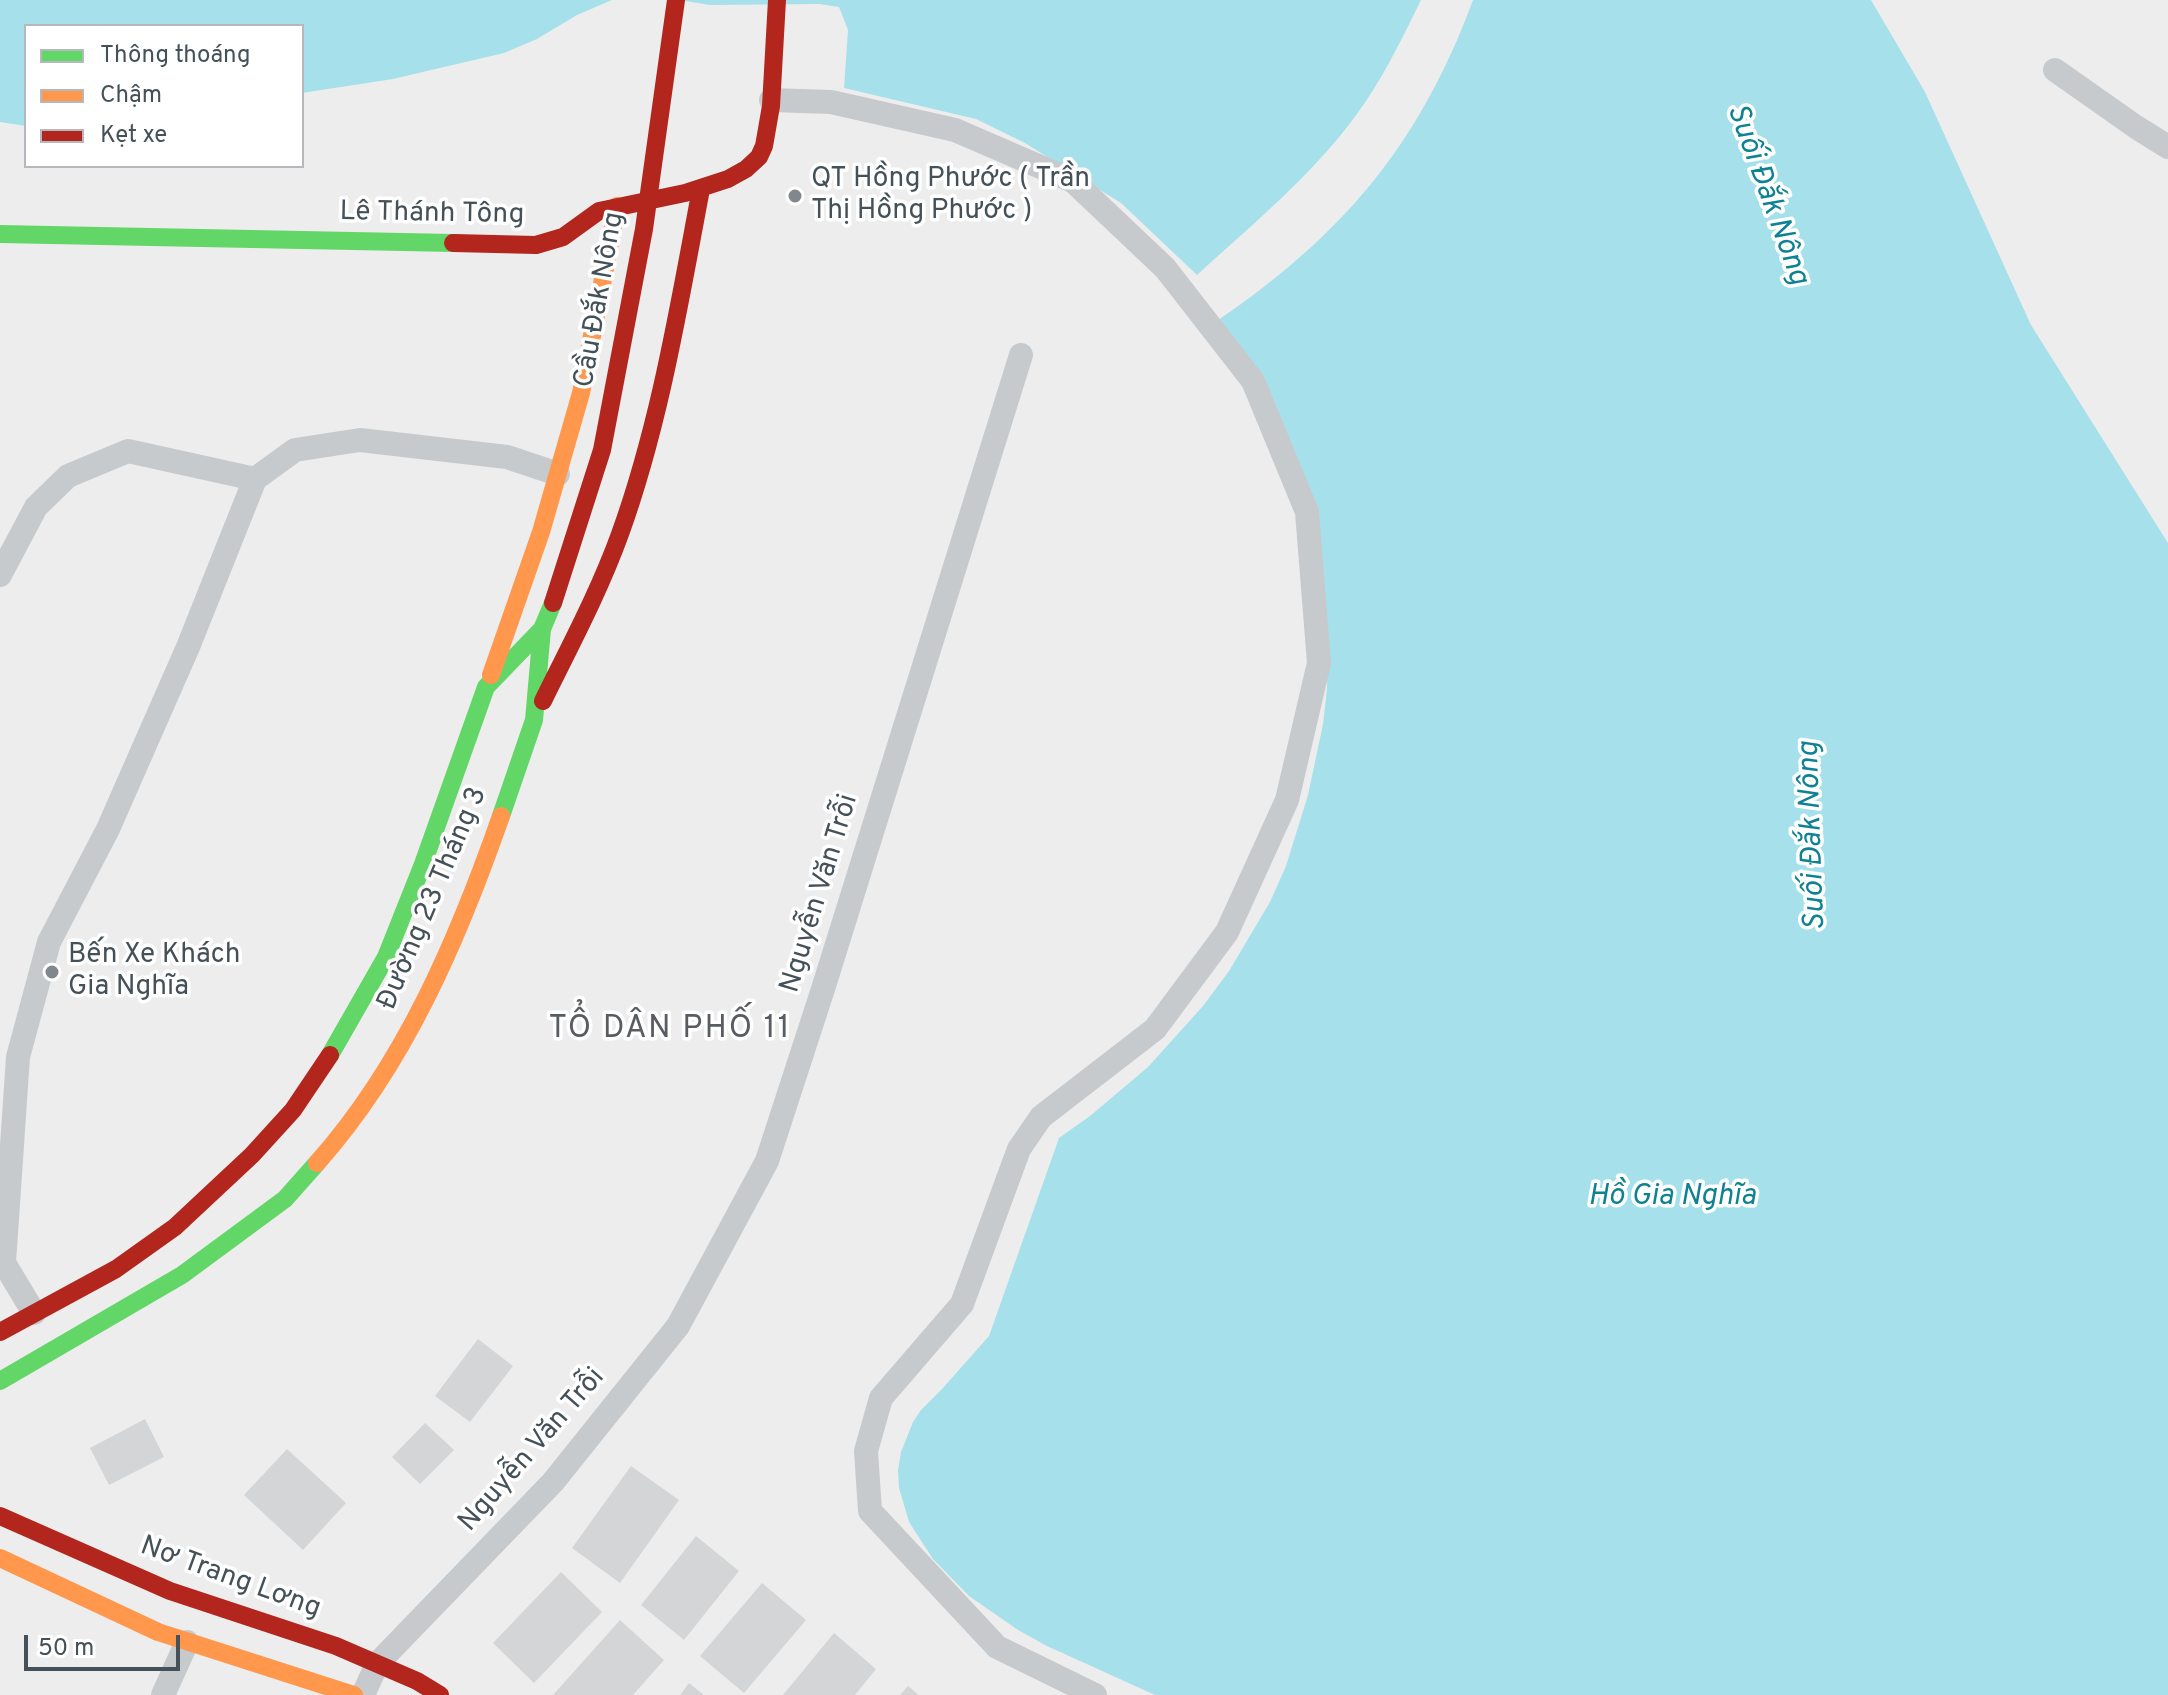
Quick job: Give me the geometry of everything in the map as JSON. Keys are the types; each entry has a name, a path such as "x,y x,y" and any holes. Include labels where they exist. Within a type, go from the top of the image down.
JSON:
{"main road":[{"name":"Cầu Đắk Nông","path":"553,603 602,450 644,229 676,0"},
{"name":"Lê Thánh Tông","path":"0,234 536,245 561,238 599,211 701,189 745,170 761,155 771,100 777,0"},
{"path":"534,720 586,613 642,469 671,352 701,189"},
{"path":"486,687 541,532 581,393 617,206"},
{"name":"Đường 23 Tháng 3","path":"0,1381 182,1275 257,1221 285,1199 325,1154 371,1094 433,987 482,871 534,720 542,629 553,603"},
{"name":"Đường 23 Tháng 3","path":"0,1332 116,1269 175,1227 252,1155 293,1110 353,1018 386,957 486,687 542,629"},
{"name":"Nơ Trang Lơng","path":"0,1516 170,1591 336,1646 417,1681 440,1695"},
{"path":"0,1558 158,1632 354,1695"}],"street":[{"path":"2055,70 2168,147"},
{"path":"771,100 831,102 955,130 1073,181 1165,268 1253,381 1307,512 1319,663 1287,800 1227,932 1155,1029 1041,1117 1026,1138 1019,1149 962,1304 881,1398 866,1451 870,1511 997,1647 1095,1695"},
{"name":"Nguyễn Văn Trỗi","path":"363,1695 377,1664 553,1482 678,1326 767,1161 1021,355"},
{"path":"34,1313 4,1263 18,1057 49,942 108,829 188,647 255,479 295,450 360,440 507,457 558,474"},
{"path":"0,575 36,507 68,476 128,451 255,479"},
{"path":"163,1695 187,1642"}],"water":[{"path":"0,0 612,0 504,53 393,79 304,93 304,24 24,24 24,126 0,122"},
{"path":"679,0 1421,0 1382,76 1337,140 1279,200 1197,275 1121,203 1025,143 976,119 844,88 848,30 839,7 819,4 710,5"},
{"name":"Hồ Gia Nghĩa","path":"1473,0 1871,0 1925,92 2031,325 2168,543 2168,1695 1155,1695 1047,1646 969,1596 933,1559 909,1522 899,1488 901,1452 921,1410 989,1336 1059,1138 1148,1067 1203,1006 1229,971 1270,902 1286,866 1308,795 1323,724 1328,632 1302,496 1214,323 1301,256 1371,184 1428,100"}],"building":[{"path":"478,1339 513,1366 470,1422 435,1396"},
{"path":"145,1419 164,1457 109,1485 90,1448"},
{"path":"425,1423 454,1450 420,1484 392,1457"},
{"path":"287,1449 346,1503 303,1550 244,1495"},
{"path":"631,1466 679,1500 620,1583 572,1548"},
{"path":"696,1536 739,1571 684,1640 641,1605"},
{"path":"561,1572 602,1612 534,1683 493,1643"},
{"path":"762,1583 806,1620 744,1693 700,1656"},
{"path":"620,1620 664,1660 633,1695 553,1695"},
{"path":"834,1633 876,1669 855,1695 783,1695"},
{"path":"689,1683 704,1695 680,1695"},
{"path":"908,1686 919,1695 900,1695"}],"traffic: fast":[{"path":"0,234 453,243"},
{"path":"501,816 534,720 542,629 553,603"},
{"path":"330,1055 386,957 486,687 542,629"},
{"path":"0,1381 182,1275 285,1199 317,1163"}],"traffic: slow":[{"path":"491,675 541,532 581,393 617,206"},
{"path":"317,1163 348,1125 403,1042 447,954 501,816"},
{"path":"0,1558 158,1632 354,1695"}],"traffic: jam":[{"path":"553,603 602,450 644,229 676,0"},
{"path":"453,243 536,245 563,237 599,211 685,193 728,179 746,169 759,157 764,146 771,106 777,0"},
{"path":"543,701 603,577 634,492 667,363 701,189"},
{"path":"0,1332 116,1269 175,1227 252,1155 293,1110 330,1055"},
{"path":"0,1516 170,1591 336,1646 417,1681 440,1695"}],"place":[{"name":"QT Hồng Phước ( Trần Thị Hồng Phước )","path":"795,196"},
{"name":"Bến Xe Khách Gia Nghĩa","path":"52,972"}],"district":[{"name":"TỔ DÂN PHỐ 11","path":"670,1031"}],"water label":[{"name":"Suối Đắk Nông","path":"1766,195"},
{"name":"Suối Đắk Nông","path":"1814,836"}]}
